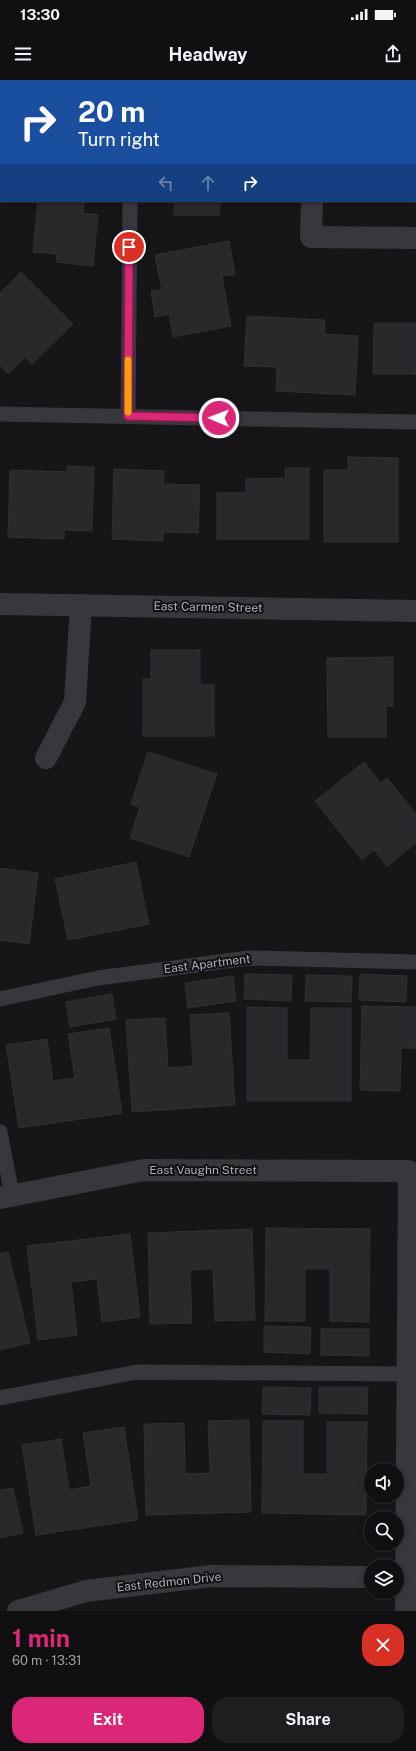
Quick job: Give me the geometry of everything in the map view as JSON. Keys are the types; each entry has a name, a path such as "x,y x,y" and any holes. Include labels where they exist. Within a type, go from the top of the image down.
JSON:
{"street":[{"path":"312,202 311,237 416,238"},
{"name":"East Carmen Street","path":"0,604 416,611"},
{"path":"46,758 75,702 81,605"},
{"name":"East Vaughn Street","path":"6,1197 144,1170 409,1171 408,1374"},
{"path":"406,1611 408,1374"},
{"name":"East Redmon Drive","path":"18,1611 86,1591 211,1576 364,1577"}],"lane":[{"path":"128,416 130,202"},
{"path":"0,414 416,422"},
{"name":"East Apartment","path":"0,999 98,978 249,958 416,962"},
{"path":"0,1132 6,1197"},
{"path":"0,1398 137,1372 408,1374"}],"building":[{"path":"38,202 84,202 83,213 98,215 93,266 56,262 57,254 33,252"},
{"path":"175,202 220,202 219,215 174,215"},
{"path":"229,241 235,274 222,276 231,326 173,337 169,314 155,317 151,291 162,290 155,255"},
{"path":"21,272 73,324 32,364 25,357 8,374 0,365 0,293"},
{"path":"247,316 325,320 324,334 358,336 355,395 276,391 277,367 244,366"},
{"path":"374,323 416,323 416,374 373,374"},
{"path":"348,457 398,458 398,542 324,542 324,470 348,470"},
{"path":"67,466 94,467 92,531 64,530 64,539 8,537 10,470 67,472"},
{"path":"285,468 309,468 309,539 217,539 217,493 246,493 246,479 286,478"},
{"path":"114,469 164,471 163,484 200,485 198,533 163,532 163,541 112,539"},
{"path":"151,650 200,650 200,685 214,685 214,736 143,736 143,679 151,679"},
{"path":"393,657 393,706 386,706 386,737 328,737 327,658"},
{"path":"148,752 217,774 189,857 130,838 140,807 131,804"},
{"path":"364,762 381,783 387,778 416,814 416,843 387,866 374,850 362,860 315,801"},
{"path":"136,862 149,924 68,940 55,879"},
{"path":"0,868 38,873 29,944 0,940"},
{"path":"245,974 292,975 291,1001 244,999"},
{"path":"360,974 407,976 406,1002 359,1000"},
{"path":"306,975 352,976 351,1002 305,1001"},
{"path":"233,976 236,1001 188,1008 185,983"},
{"path":"112,994 116,1019 70,1027 66,1002"},
{"path":"362,1006 416,1007 416,1048 401,1048 400,1091 360,1090"},
{"path":"247,1007 287,1008 287,1060 310,1060 311,1008 351,1008 351,1101 247,1101"},
{"path":"229,1013 235,1105 132,1112 126,1020 165,1018 168,1068 193,1066 190,1015"},
{"path":"109,1028 122,1113 19,1128 6,1045 47,1039 53,1081 75,1078 68,1034"},
{"path":"266,1228 370,1229 369,1322 330,1321 330,1269 305,1269 305,1321 265,1321"},
{"path":"252,1229 255,1320 215,1321 213,1269 190,1270 192,1323 150,1324 148,1233"},
{"path":"130,1234 140,1317 102,1322 97,1279 71,1282 77,1335 38,1340 27,1246"},
{"path":"8,1252 30,1343 0,1350 0,1254"},
{"path":"264,1326 311,1327 310,1354 264,1352"},
{"path":"321,1329 369,1329 369,1356 321,1355"},
{"path":"263,1387 311,1388 310,1415 262,1414"},
{"path":"319,1387 368,1387 367,1414 319,1413"},
{"path":"249,1420 251,1512 146,1515 144,1424 184,1423 185,1474 210,1473 208,1421"},
{"path":"263,1421 303,1421 303,1474 327,1474 327,1422 367,1422 367,1463 364,1463 364,1503 366,1503 366,1511 364,1511 364,1515 262,1513"},
{"path":"124,1427 138,1520 36,1535 22,1445 61,1439 69,1490 91,1486 83,1433"},
{"path":"13,1488 23,1533 0,1538 0,1490"}],"slow traffic":[{"path":"128,360 128,412"}],"route":[{"path":"129,247 128,416 219,418"}]}
